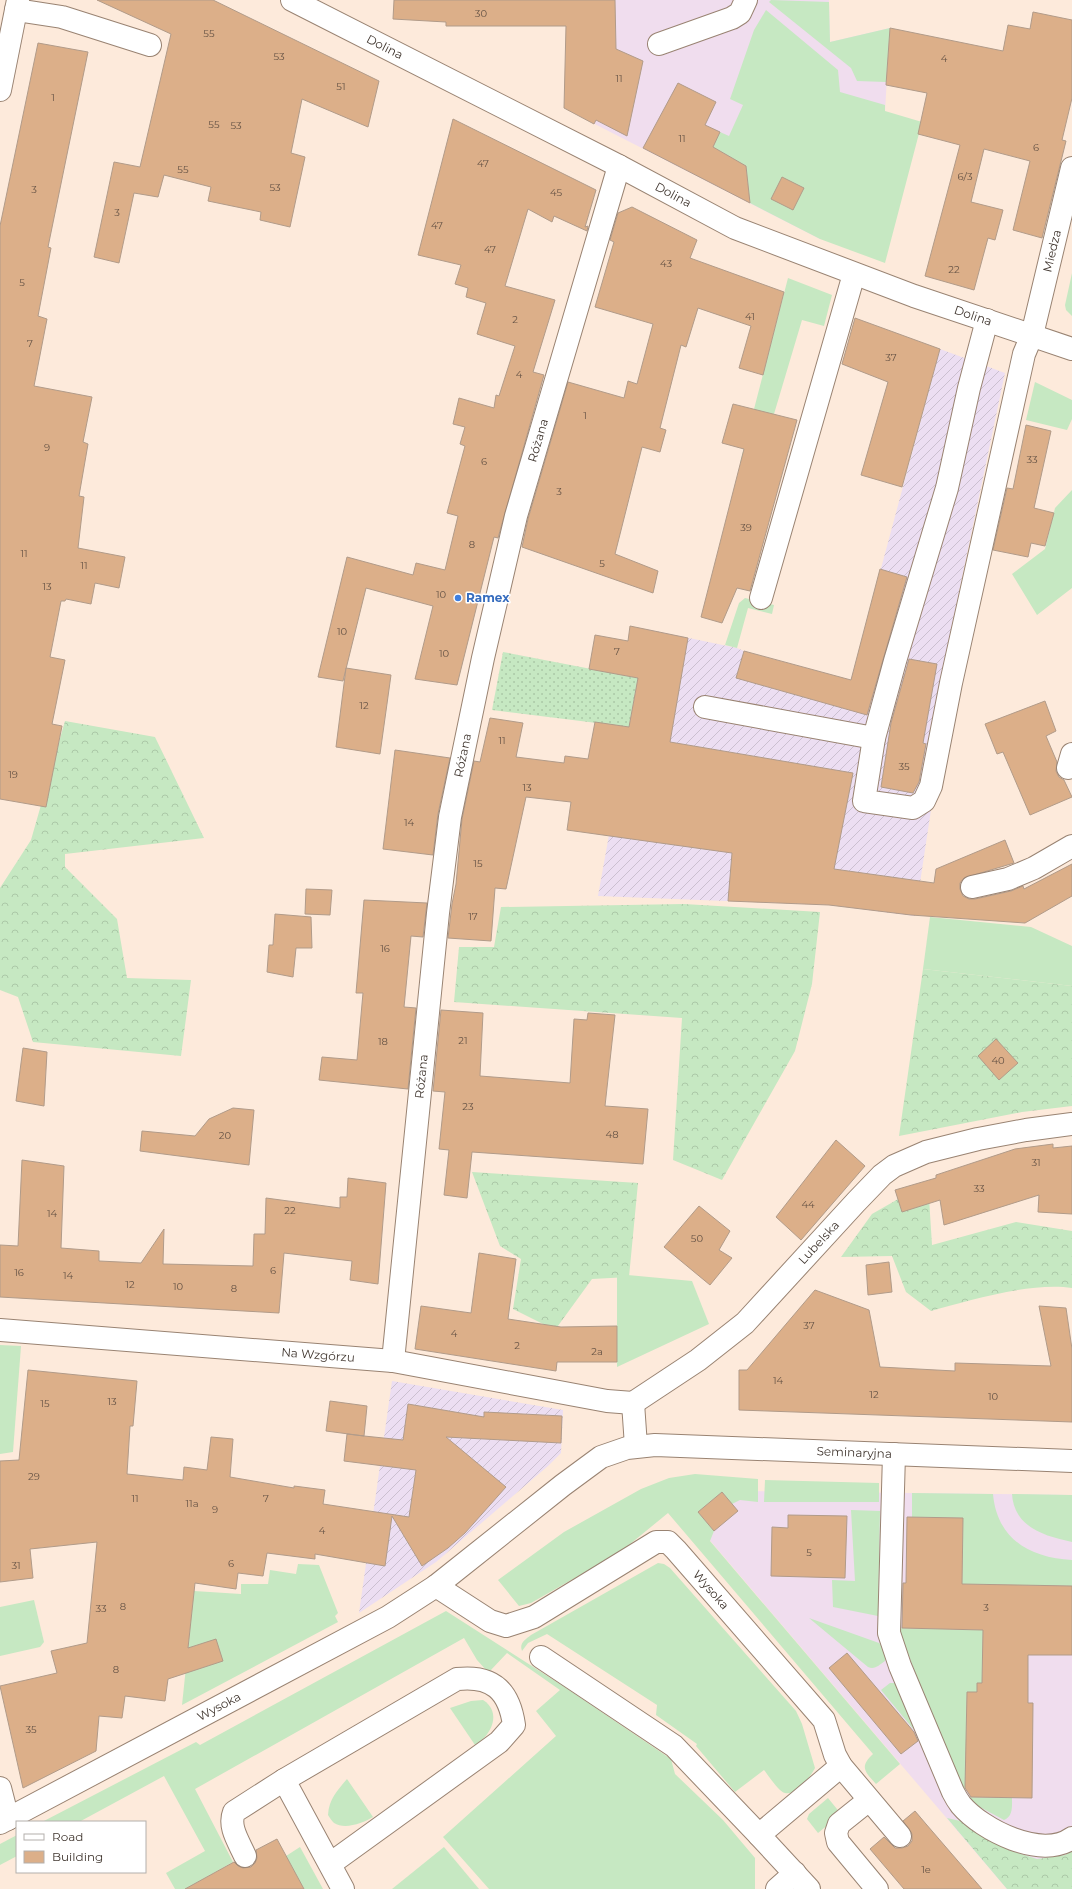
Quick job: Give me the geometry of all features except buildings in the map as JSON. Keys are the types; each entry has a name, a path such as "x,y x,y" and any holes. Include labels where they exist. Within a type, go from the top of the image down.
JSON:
{"street":[{"name":"Dolina","path":"292,0 619,166 735,228 914,296 1072,349"},
{"path":"659,44 732,18 740,13 746,0"},
{"path":"0,90 17,5 62,17 150,45"},
{"name":"Różana","path":"393,1361 438,913 450,817 483,658 516,516 619,166"},
{"name":"Miedza","path":"874,738 864,801 913,808 924,801 931,786 951,683 1022,360 1032,335 1072,168"},
{"path":"761,598 854,274"},
{"path":"705,707 874,738 895,661 947,488 969,388 987,320"},
{"path":"972,887 1008,879 1034,868 1072,846"},
{"name":"Lubelska","path":"633,1403 705,1356 745,1323 856,1202 882,1175 894,1166 926,1152 978,1139 1026,1130 1072,1124"},
{"name":"Na Wzgórzu","path":"0,1330 393,1361 606,1401 633,1403"},
{"path":"633,1403 636,1446"},
{"name":"Seminaryjna","path":"636,1446 1072,1461"},
{"name":"Wysoka","path":"4,1821 363,1632 436,1586 590,1465 610,1453 636,1446"},
{"path":"894,1454 889,1633 900,1666 953,1792 961,1805 973,1815 990,1828 1010,1838 1029,1845 1046,1847 1066,1842 1072,1838"},
{"name":"Wysoka","path":"436,1586 490,1621 506,1626 534,1617 656,1542 668,1542 824,1720 834,1756 840,1766 900,1836"},
{"path":"542,1657 674,1746 802,1881 777,1889"},
{"path":"245,1856 232,1825 234,1812 284,1780 457,1679 474,1678 490,1683 506,1696 512,1710 514,1725 499,1742 330,1864"},
{"path":"759,1835 840,1766"},
{"path":"284,1780 343,1889"},
{"path":"0,1788 4,1821"},
{"path":"869,1800 839,1824 836,1833 838,1842 877,1889"}],"shaded area":[{"path":"582,0 829,0 830,42 890,28 885,111 820,239 579,116"},
{"path":"940,349 1005,373 927,744 918,794 931,810 915,916 829,905 598,896 646,629 737,648 851,680"},
{"path":"392,1381 563,1410 561,1453 548,1466 436,1562 359,1613"},
{"path":"667,1490 1072,1495 1072,1889 1007,1889"}],"green space":[{"path":"771,0 829,2 830,42 890,28 886,82 857,81 851,68 769,2"},
{"path":"766,10 838,70 840,92 885,105 885,111 922,122 885,263 820,239 750,203 746,166 713,147 720,132 729,136 743,105 730,99 754,30"},
{"path":"1072,273 1072,316 1066,310 1065,305"},
{"path":"788,278 832,295 824,326 802,320 774,414 767,413 740,463"},
{"path":"1035,382 1072,400 1072,419 1067,430 1026,420"},
{"path":"1072,490 1072,588 1037,615 1012,574 1045,549 1055,508"},
{"path":"745,598 774,605 772,614 748,608 737,648 725,645 739,603"},
{"path":"503,652 638,678 629,727 492,710"},
{"path":"65,721 155,737 204,838 65,854 65,867 117,919 127,978 191,980 181,1056 33,1042 18,997 0,990 0,888 31,840"},
{"path":"684,904 820,912 812,984 795,1051 722,1180 673,1160 682,1018 454,1002 459,947 494,947 501,907"},
{"path":"930,917 1031,927 1072,946 1072,986 923,969"},
{"path":"923,969 1072,986 1072,1106 1022,1112 899,1136"},
{"path":"472,1172 638,1183 629,1277 592,1279 555,1330 513,1309 521,1259 500,1246"},
{"path":"928,1182 932,1245 1016,1222 1072,1231 1072,1288 1038,1288 1001,1293 931,1311 906,1292 892,1256 841,1257 872,1214"},
{"path":"617,1274 692,1281 709,1324 617,1367"},
{"path":"0,1345 21,1346 13,1452 0,1454"},
{"path":"695,1474 758,1479 758,1502 740,1500 732,1504 722,1492 698,1512 714,1531 710,1541 900,1764 876,1784 865,1769 866,1762 873,1754 668,1513 624,1549 531,1603 519,1606 498,1580 564,1532 641,1489 669,1478"},
{"path":"765,1480 879,1483 879,1502 764,1502"},
{"path":"912,1493 993,1494 996,1510 1001,1523 1018,1543 1042,1555 1072,1560 1072,1586 962,1584 963,1518 912,1517"},
{"path":"1012,1494 1072,1495 1072,1542 1041,1533 1024,1522 1018,1515"},
{"path":"851,1510 880,1511 878,1616 833,1607 832,1580 855,1581"},
{"path":"658,1563 664,1564 670,1568 796,1711 802,1724 815,1768 807,1780 798,1789 789,1793 783,1792 777,1787 764,1770 735,1792 696,1746 697,1744 656,1715 657,1705 547,1634 528,1643 522,1651 522,1644 531,1635"},
{"path":"298,1564 319,1565 338,1613 335,1616 338,1622 182,1705 194,1591 241,1594 241,1584 268,1584 270,1570 296,1574"},
{"path":"34,1600 44,1642 40,1647 0,1656 0,1607"},
{"path":"446,1611 563,1686 671,1759 675,1774 723,1820 755,1858 755,1889 489,1889 443,1837 556,1736 536,1711 560,1690 507,1653 490,1671 487,1671 477,1660 464,1638 195,1789 233,1862 196,1883 199,1889 175,1889 166,1873 205,1851 164,1776 81,1821 44,1821 196,1742 200,1745"},
{"path":"809,1618 879,1643 885,1649 885,1661 875,1667 868,1667"},
{"path":"900,1628 983,1630 982,1683 977,1683 977,1692 967,1692 965,1797 1012,1798 1012,1808 1010,1814 1004,1820 963,1798 901,1635"},
{"path":"890,1683 896,1683 900,1689 914,1730 881,1690"},
{"path":"483,1700 489,1705 492,1711 492,1723 490,1730 481,1741 475,1745 450,1708 471,1701"},
{"path":"347,1779 373,1817 354,1825 343,1826 334,1823 328,1815 332,1800"},
{"path":"828,1798 841,1814 818,1833 807,1819 809,1814"},
{"path":"947,1818 965,1822 1009,1850 1037,1859 1065,1855 1072,1851 1072,1889 1007,1889"},
{"path":"16,1836 16,1857 0,1865 0,1844"},
{"path":"300,1847 323,1889 304,1889 286,1856"},
{"path":"444,1847 479,1889 392,1889"}],"place":[{"name":"Ramex","path":"458,598"}]}
